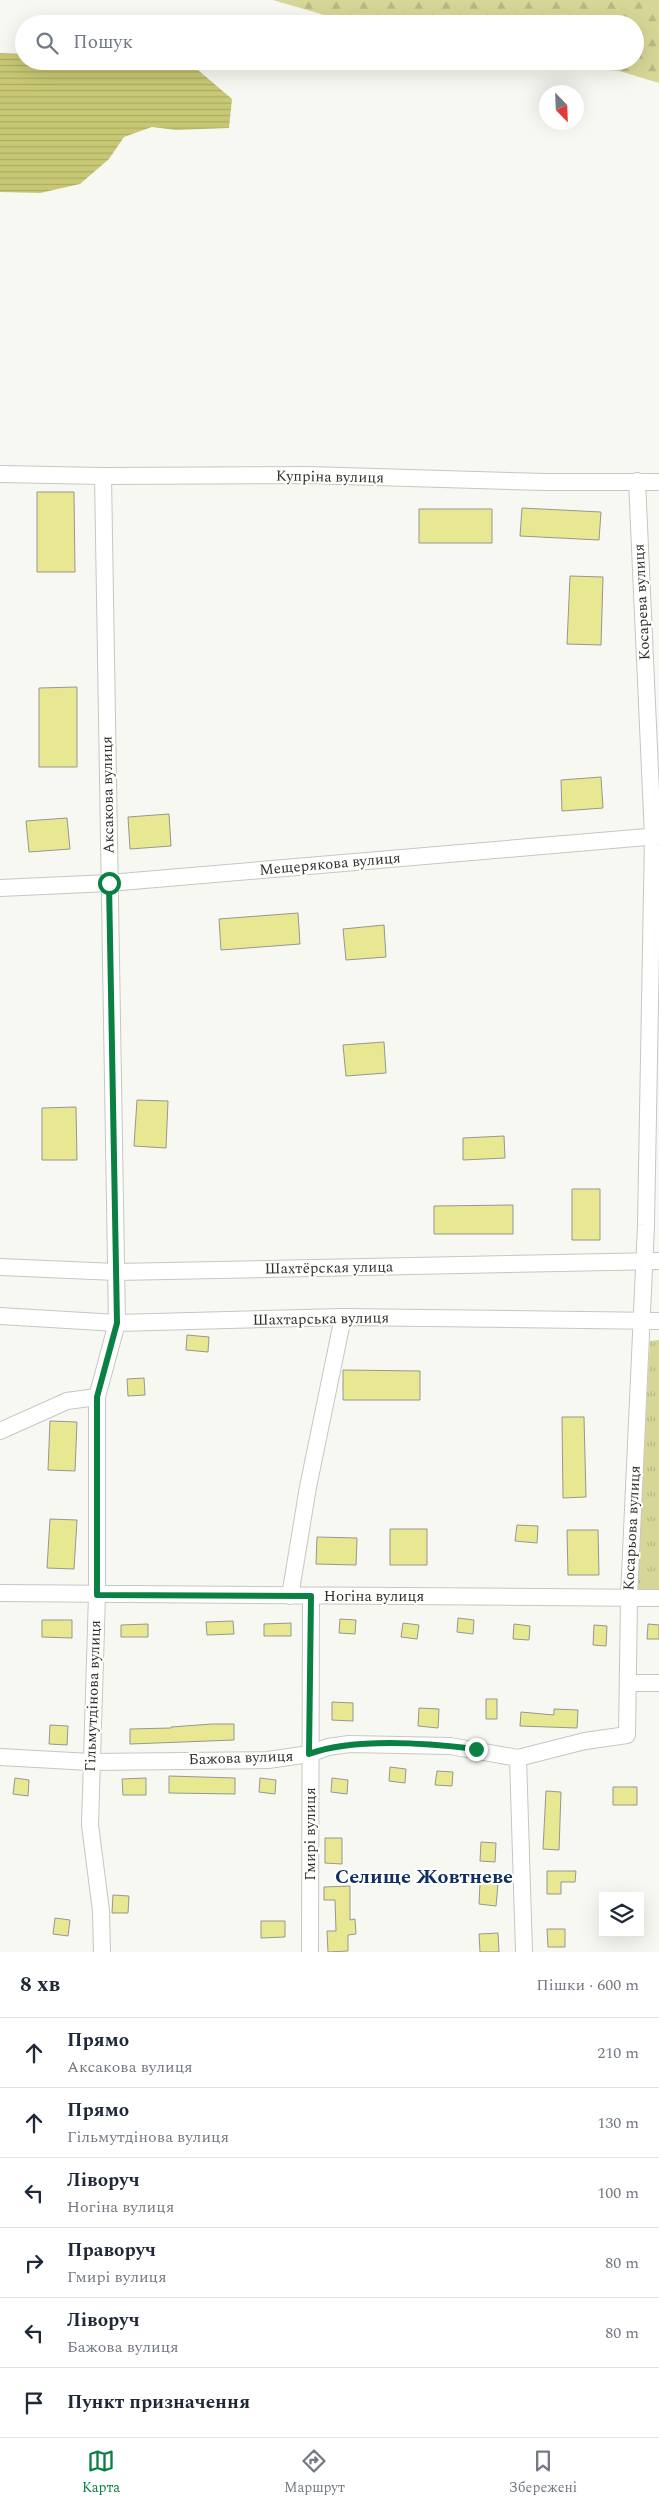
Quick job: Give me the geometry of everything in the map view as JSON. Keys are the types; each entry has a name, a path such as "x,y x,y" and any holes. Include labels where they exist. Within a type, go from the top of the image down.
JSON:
{"street":[{"name":"Купріна вулиця","path":"0,474 103,476 308,475 545,482 659,482"},
{"name":"Аксакова вулиця","path":"103,476 117,1323"},
{"name":"Косарева вулиця","path":"637,481 656,837 652,1261 642,1322"},
{"name":"Мещерякова вулиця","path":"0,888 109,883 656,837"},
{"name":"Шахтёрская улица","path":"0,1267 116,1272 652,1261"},
{"name":"Шахтарська вулиця","path":"0,1316 117,1323 343,1317 659,1321"},
{"path":"290,1596 308,1487 343,1317"},
{"name":"Косарьова вулиця","path":"627,1735 629,1597 642,1322"},
{"name":"Гільмутдінова вулиця","path":"102,1952 101,1911 90,1825 90,1762 97,1595 97,1397 117,1323"},
{"path":"0,1431 67,1401 97,1397"},
{"name":"Ногіна вулиця","path":"0,1593 659,1598"},
{"name":"Гмирі вулиця","path":"310,1952 309,1754 311,1596"},
{"path":"628,1683 659,1683"},
{"name":"Бажова вулиця","path":"0,1757 90,1762 268,1760 309,1754 328,1747 349,1744 450,1746 518,1758 585,1741 627,1735"},
{"path":"518,1758 524,1952"}],"green space":[{"path":"273,0 659,0 659,83 619,71 608,70 644,70 644,15 324,15"},
{"path":"659,1340 659,1590 636,1590 650,1341"}],"shaded area":[{"path":"0,53 15,54 15,70 198,70 232,99 229,128 176,130 152,127 124,137 109,159 80,184 40,193 0,192"}],"building":[{"path":"37,492 74,492 75,572 37,572"},
{"path":"522,508 601,512 599,540 520,536"},
{"path":"419,509 492,509 492,543 419,543"},
{"path":"570,576 603,577 601,645 567,644"},
{"path":"77,687 77,767 39,767 39,688"},
{"path":"601,777 603,808 562,811 561,780"},
{"path":"169,814 171,846 130,849 128,817"},
{"path":"67,818 70,849 29,852 26,821"},
{"path":"298,913 300,944 221,950 219,919"},
{"path":"384,925 386,957 346,960 343,929"},
{"path":"384,1042 386,1073 346,1076 343,1045"},
{"path":"137,1100 168,1101 166,1148 134,1146"},
{"path":"76,1107 77,1160 42,1160 42,1108"},
{"path":"504,1136 505,1158 463,1160 463,1138"},
{"path":"572,1189 600,1189 600,1240 572,1240"},
{"path":"513,1205 513,1234 434,1234 434,1206"},
{"path":"187,1335 209,1337 208,1352 186,1350"},
{"path":"343,1370 420,1371 420,1400 343,1400"},
{"path":"144,1378 145,1395 128,1396 127,1379"},
{"path":"562,1417 584,1417 586,1497 563,1498"},
{"path":"50,1421 77,1422 75,1471 48,1470"},
{"path":"50,1519 77,1520 74,1569 47,1568"},
{"path":"517,1525 538,1526 537,1543 515,1541"},
{"path":"390,1529 427,1529 427,1565 390,1565"},
{"path":"567,1530 598,1530 599,1575 568,1575"},
{"path":"317,1537 357,1538 356,1565 316,1564"},
{"path":"458,1618 474,1620 473,1634 457,1632"},
{"path":"340,1619 356,1620 355,1634 339,1633"},
{"path":"42,1620 72,1620 72,1638 42,1637"},
{"path":"233,1621 234,1634 207,1635 206,1622"},
{"path":"291,1623 291,1636 264,1636 264,1624"},
{"path":"403,1623 419,1625 417,1639 401,1637"},
{"path":"148,1624 148,1637 121,1637 121,1625"},
{"path":"514,1624 530,1626 529,1640 513,1639"},
{"path":"648,1624 659,1625 659,1639 647,1639"},
{"path":"594,1625 607,1626 606,1646 593,1645"},
{"path":"486,1699 497,1699 497,1719 486,1719"},
{"path":"332,1702 353,1703 353,1721 332,1720"},
{"path":"419,1708 439,1709 438,1728 418,1726"},
{"path":"554,1709 578,1710 577,1728 520,1726 521,1712 554,1715"},
{"path":"234,1724 234,1740 130,1744 130,1729"},
{"path":"50,1725 68,1726 67,1745 49,1744"},
{"path":"390,1767 406,1769 405,1783 389,1781"},
{"path":"437,1771 453,1772 452,1786 435,1785"},
{"path":"169,1776 235,1778 235,1794 169,1793"},
{"path":"15,1778 29,1780 28,1796 13,1794"},
{"path":"146,1778 146,1795 123,1795 122,1779"},
{"path":"260,1778 276,1780 275,1794 259,1792"},
{"path":"332,1778 348,1780 347,1794 331,1792"},
{"path":"613,1787 637,1787 637,1805 613,1805"},
{"path":"546,1791 561,1792 559,1850 543,1849"},
{"path":"325,1838 342,1838 342,1864 325,1863"},
{"path":"481,1842 496,1843 495,1862 480,1861"},
{"path":"547,1871 576,1871 575,1882 561,1882 561,1894 547,1894"},
{"path":"480,1883 498,1884 496,1906 479,1904"},
{"path":"350,1886 350,1920 355,1919 356,1934 348,1935 348,1951 328,1952 327,1931 336,1931 335,1900 324,1900 324,1887"},
{"path":"113,1895 129,1896 128,1913 112,1913"},
{"path":"55,1918 70,1920 68,1936 53,1934"},
{"path":"261,1921 285,1921 285,1937 261,1938"},
{"path":"547,1929 565,1929 565,1947 548,1947"},
{"path":"498,1933 499,1952 480,1952 479,1934"}],"district":[{"name":"Селище Жовтневе","path":"424,1877"}],"route":[{"path":"109,883 117,1323 97,1397 97,1595 311,1596 309,1754 328,1747 349,1744 450,1746 476,1749"}]}
